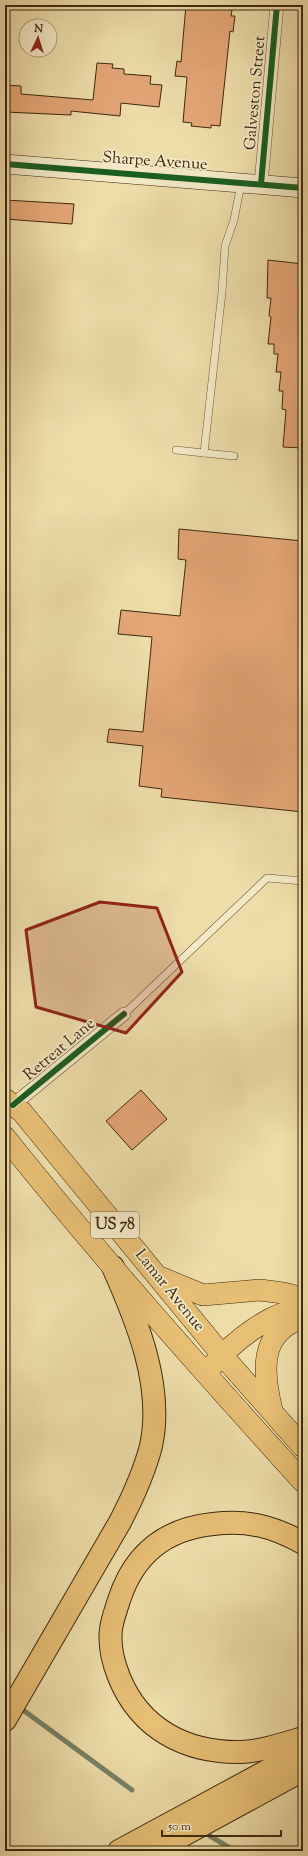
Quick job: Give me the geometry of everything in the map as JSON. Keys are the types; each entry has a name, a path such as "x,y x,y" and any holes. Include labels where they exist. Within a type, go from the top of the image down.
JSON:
{"highway":[{"path":"5,1720 120,1522 138,1488 151,1444 154,1421 153,1387 147,1362 128,1301 113,1267"},
{"path":"303,1543 261,1526 244,1522 203,1525 182,1530 162,1540 143,1555 132,1570 122,1591 111,1629 111,1648 116,1671 126,1693 140,1713 157,1728 174,1739 208,1749 243,1752 267,1749 303,1738"},
{"path":"119,1851 278,1765 303,1748"},
{"path":"154,1851 303,1770"}],"main road":[{"name":"Lamar Avenue","path":"9,1102 22,1112 222,1355 303,1447"},
{"name":"Lamar Avenue","path":"5,1137 50,1194 205,1374 303,1482"},
{"path":"156,1275 189,1291 202,1295 260,1290 284,1293 303,1298"},
{"path":"205,1374 222,1355 261,1324 277,1315 303,1308"},
{"path":"273,1413 266,1386 268,1351 276,1336 290,1322 303,1318"}],"street":[{"name":"Galveston Street","path":"261,184 277,5"},
{"name":"Sharpe Avenue","path":"5,164 303,188"},
{"name":"Retreat Lane","path":"9,1102 124,1014"}],"lane":[{"path":"204,453 222,292 225,246 234,220 241,182"},
{"path":"176,450 234,456"},
{"path":"124,1014 267,878 303,881"}],"highlighted area":[{"path":"100,902 157,908 182,972 126,1033 36,1007 26,930"}],"building":[{"path":"186,5 212,8 212,5 224,5 224,9 232,10 231,16 235,16 233,32 230,31 220,126 211,125 211,128 191,126 192,123 183,122 187,77 175,76 177,61 181,62"},
{"path":"97,63 113,64 112,68 124,69 124,74 151,76 150,84 162,85 159,107 121,103 120,116 71,111 71,115 5,112 5,85 21,86 21,94 93,100"},
{"path":"5,200 74,204 72,224 5,219"},
{"path":"268,260 303,264 303,448 283,447 286,410 282,409 283,391 279,391 281,372 276,372 278,354 274,354 274,344 268,344 271,317 269,316 271,298 267,298"},
{"path":"179,529 303,541 303,812 161,797 162,789 139,786 143,746 107,742 109,729 143,732 152,637 118,634 121,610 180,616 186,560 178,559"},
{"path":"141,1090 167,1119 132,1150 106,1121"}],"waterway":[{"path":"23,1710 132,1790"},
{"path":"210,1836 235,1851"}],"cycle path":[{"path":"261,184 277,5"},
{"path":"5,164 303,188"},
{"path":"13,1105 124,1014"}]}
